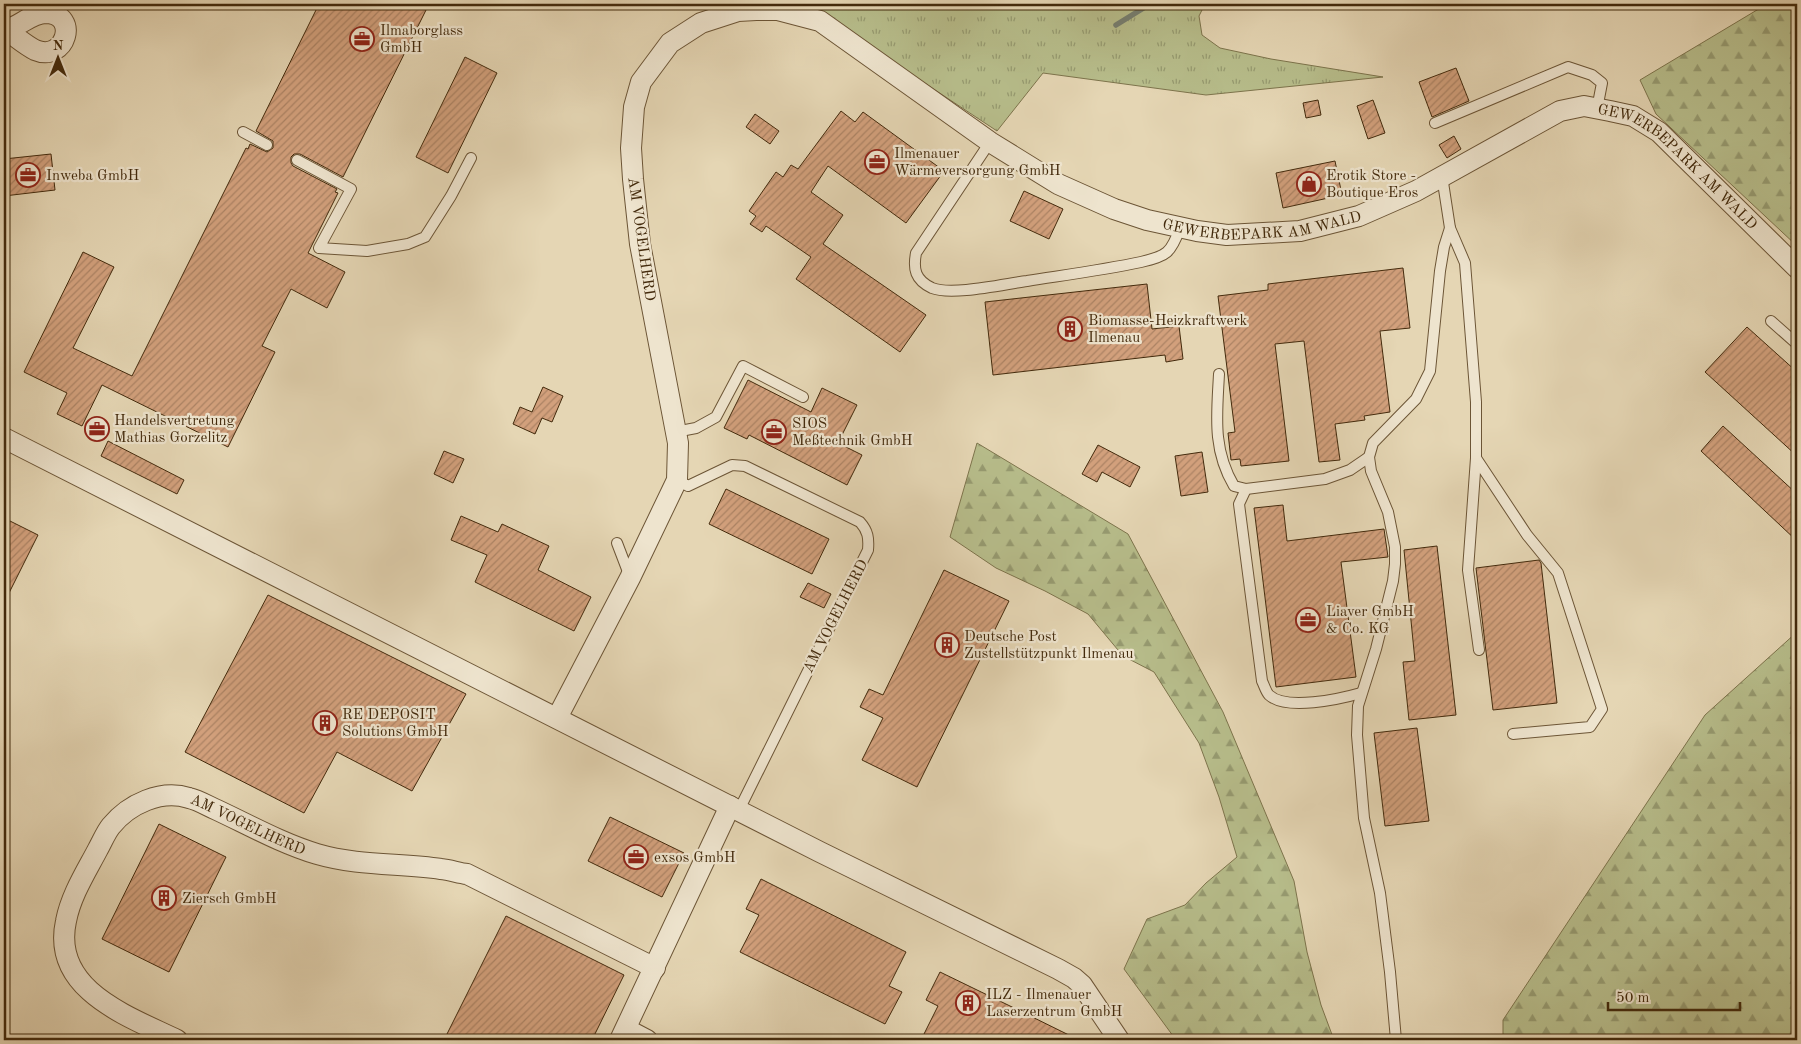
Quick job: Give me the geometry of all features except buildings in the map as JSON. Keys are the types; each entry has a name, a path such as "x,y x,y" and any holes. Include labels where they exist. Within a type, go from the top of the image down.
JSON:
{"street":[{"name":"GEWERBEPARK AM WALD","path":"701,23 738,10 778,10 820,21 990,142 1058,184 1114,209 1180,228 1227,235 1300,231 1359,216 1385,206 1560,111 1584,106 1633,116 1659,132 1797,268"},
{"name":"AM VOGELHERD","path":"557,718 630,578 677,480 678,443 634,242 631,148 634,107 641,82 670,43 701,23"},
{"path":"4,438 1074,978 1089,995 1119,1040"},
{"name":"AM VOGELHERD","path":"176,1040 94,996 78,980 70,967 64,938 67,912 74,895 110,827 136,805 161,796 188,797 317,854 350,862 441,869 467,874 655,968"},
{"name":"AM VOGELHERD","path":"647,1040 623,1035 735,808"}],"lane":[{"path":"1435,123 1568,67 1592,75 1602,83 1597,109"},
{"path":"243,132 268,145"},
{"path":"990,142 916,253 914,265 916,274 932,288 944,290 973,289 1141,262 1164,255 1174,243 1180,228"},
{"path":"297,160 351,189 318,248 367,251 408,244 425,237 451,196 471,158"},
{"path":"1442,176 1450,228 1465,263 1476,402 1476,458 1468,570 1479,650"},
{"path":"1396,1040 1380,892 1364,818 1357,735 1358,706 1376,649 1393,581 1395,564 1395,547 1388,512 1371,471 1369,457 1373,443 1416,399 1430,371 1440,271 1444,247 1450,228"},
{"path":"1771,321 1797,344"},
{"path":"675,432 696,428 716,417 743,366 803,397"},
{"path":"1219,374 1216,431 1221,458 1226,473 1234,486 1246,489 1325,479 1350,470 1369,457"},
{"path":"1476,458 1527,535 1558,573 1602,709 1590,727 1513,734"},
{"name":"AM VOGELHERD","path":"677,480 688,486 732,465 745,466 860,522 866,530 869,539 868,550 735,808"},
{"path":"1246,489 1239,504 1262,680 1268,694 1283,702 1307,702 1341,698 1361,693"},
{"path":"618,543 630,578"}],"green space":[{"path":"805,4 1205,4 1199,16 1202,35 1220,48 1271,59 1383,77 1206,95 1043,73 997,131"},
{"path":"1767,4 1797,4 1797,246 1656,114 1640,80"},
{"path":"977,443 1128,534 1223,712 1294,881 1307,952 1321,1005 1334,1040 1176,1040 1124,969 1147,919 1185,905 1206,883 1237,857 1219,797 1199,743 1154,672 1123,656 1088,614 996,568 950,537"},
{"path":"1797,632 1797,1040 1503,1040 1503,1020 1705,715"}],"waterway":[{"path":"1116,25 1150,4"}],"place":[{"name":"Ilmaborglass GmbH","path":"362,39"},
{"name":"Ilmenauer Wärmeversorgung GmbH","path":"877,162"},
{"name":"Inweba GmbH","path":"28,175"},
{"name":"Erotik Store - Boutique Eros","path":"1309,184"},
{"name":"Biomasse-Heizkraftwerk Ilmenau","path":"1070,329"},
{"name":"Handelsvertretung Mathias Gorzelitz","path":"97,429"},
{"name":"SIOS Meßtechnik GmbH","path":"774,432"},
{"name":"Liaver GmbH & Co. KG","path":"1308,620"},
{"name":"Deutsche Post Zustellstützpunkt Ilmenau","path":"947,645"},
{"name":"RE DEPOSIT Solutions GmbH","path":"325,723"},
{"name":"exsos GmbH","path":"636,857"},
{"name":"Ziersch GmbH","path":"164,898"},
{"name":"ILZ - Ilmenauer Laserzentrum GmbH","path":"968,1003"}]}
